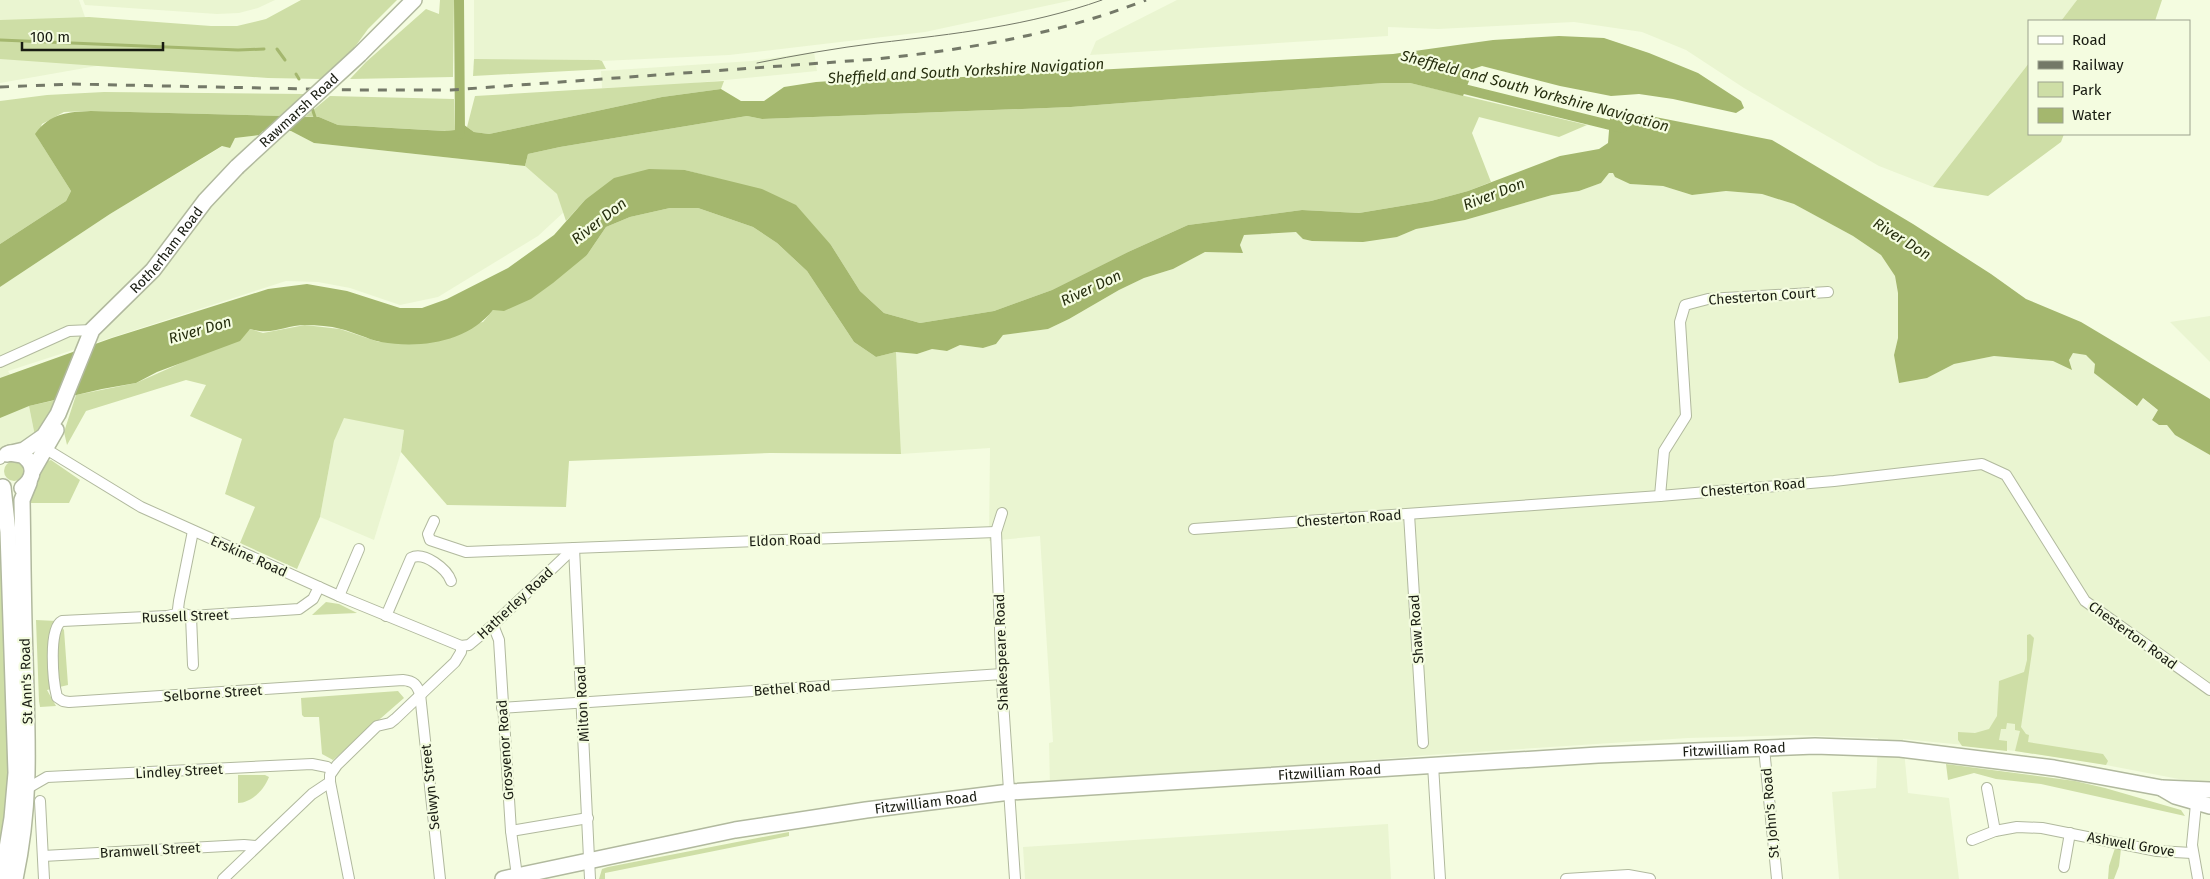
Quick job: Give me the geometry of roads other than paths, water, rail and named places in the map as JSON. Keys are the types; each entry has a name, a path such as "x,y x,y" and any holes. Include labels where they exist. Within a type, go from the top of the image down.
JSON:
{"main road":[{"name":"Rawmarsh Road","path":"237,167 360,54 414,0"},
{"name":"Rotherham Road","path":"92,330 153,270 205,201 237,167"},
{"name":"St Ann's Road","path":"2,457 24,450 44,436 60,409 92,330"},
{"name":"St Ann's Road","path":"15,879 23,842 28,788 29,734 22,500 31,477 54,437 59,423 60,409"},
{"name":"St Ann's Road","path":"2,457 16,453 22,454 27,458 31,477"},
{"name":"St Ann's Road","path":"2,879 12,818 16,773 8,532 2,485 16,490 31,477"},
{"name":"Fitzwilliam Road","path":"510,878 743,829 1010,792 1433,765 1764,748 1839,746 1900,749 2054,768 2162,788 2210,790"},
{"name":"Fitzwilliam Road","path":"2162,788 2175,796 2203,805"}],"street":[{"name":"Chesterton Court","path":"1660,496 1664,451 1686,416 1680,322 1684,305 1708,299 1828,292"},
{"path":"0,362 69,331 92,330"},
{"name":"Erskine Road","path":"46,449 135,504 339,596 462,646"},
{"name":"Chesterton Road","path":"1194,529 1660,496 1834,481 1982,464 2006,474 2085,601 2210,690"},
{"name":"Shakespeare Road","path":"1002,513 996,532 1002,674 1015,879"},
{"name":"Shaw Road","path":"1409,514 1423,742"},
{"name":"Eldon Road","path":"434,521 428,534 430,540 459,551 996,532"},
{"path":"193,531 178,609 186,615 193,665"},
{"path":"339,596 359,548"},
{"name":"Hatherley Road","path":"223,879 331,777 377,726 390,723 455,662 462,646 469,645 493,625 574,548"},
{"name":"Milton Road","path":"574,548 590,879"},
{"path":"386,616 409,561 415,556 445,570 451,581"},
{"name":"Russell Street","path":"53,639 56,626 62,621 299,609 313,599 319,587"},
{"name":"Grosvenor Road","path":"493,625 499,640 511,831 510,878"},
{"name":"Selborne Street","path":"53,639 56,696 67,702 403,680 416,684 420,694"},
{"name":"Bethel Road","path":"502,708 1002,674"},
{"name":"Selwyn Street","path":"420,694 440,879"},
{"name":"St John's Road","path":"1764,748 1777,879"},
{"name":"Lindley Street","path":"28,788 48,777 312,764 326,767 331,777"},
{"path":"1433,765 1440,879"},
{"path":"331,777 349,879"},
{"path":"1987,788 1995,832"},
{"path":"40,801 44,879"},
{"path":"2198,879 2192,853 2203,805"},
{"path":"511,831 588,818"},
{"name":"Ashwell Grove","path":"1972,840 2017,827 2042,828 2157,850 2192,853"},
{"name":"Ashwell Grove","path":"2064,867 2070,833"},
{"name":"Bramwell Street","path":"43,856 244,844 257,846"},
{"path":"1566,879 1628,875 1650,879"}],"water":[{"path":"1559,36 1604,38 1649,53 1698,73 1741,101 1744,108 1736,113 1673,99 1639,94 1611,96 1560,86 1482,66 1470,70 1469,81 1463,96 1410,83 1384,83 1071,107 762,119 747,116 528,154 525,166 314,143 291,131 263,131 259,135 235,138 230,148 222,146 110,214 0,287 0,244 66,201 71,191 35,134 53,118 67,113 91,111 319,117 338,125 445,131 455,130 460,122 474,132 489,134 662,97 721,89 741,101 764,101 784,87 816,82 878,78 926,79 1393,54 1493,40"},
{"name":"River Don","path":"1640,114 1772,140 1913,224 2026,299 2081,322 2210,399 2210,455 2175,435 2167,425 2159,425 2152,420 2158,410 2143,398 2137,406 2094,373 2095,364 2086,355 2073,353 2069,360 2072,370 2053,361 1994,356 1954,364 1927,378 1899,383 1894,355 1898,338 1898,293 1895,276 1881,255 1853,236 1794,204 1762,194 1726,191 1692,195 1663,186 1630,184 1615,177 1613,173 1609,173 1601,183 1579,191 1552,195 1465,220 1416,229 1397,237 1363,242 1312,241 1303,239 1296,232 1244,235 1240,245 1243,253 1205,252 1173,269 1144,278 1119,290 1048,329 1003,335 996,344 983,348 960,345 947,351 932,349 917,354 896,352 876,357 854,342 807,271 777,243 753,227 698,208 670,208 630,217 606,227 587,255 531,299 504,311 493,310 483,321 470,329 442,341 396,344 376,341 337,328 315,325 298,325 272,331 250,329 240,341 157,372 136,383 29,406 0,418 0,378 112,338 268,289 307,284 347,291 400,308 422,308 447,299 508,268 554,235 585,200 614,178 649,169 685,170 762,189 796,205 831,245 860,291 884,313 920,323 994,311 1052,290 1128,252 1188,225 1302,210 1359,213 1431,201 1468,191 1560,156 1599,149 1608,143 1610,118"}],"waterway":[{"path":"459,0 460,134"},
{"path":"0,40 238,50 264,49"},
{"path":"277,49 285,60"},
{"path":"296,74 299,79"},
{"name":"Sheffield and South Yorkshire Navigation","path":"1452,86 1622,128"},
{"path":"311,105 316,120"}],"tram line":[{"path":"757,63 847,47 1019,23 1102,0"}],"railway":[{"path":"0,87 72,84 451,90 877,59 980,45 1047,31 1113,12 1146,0"}]}
